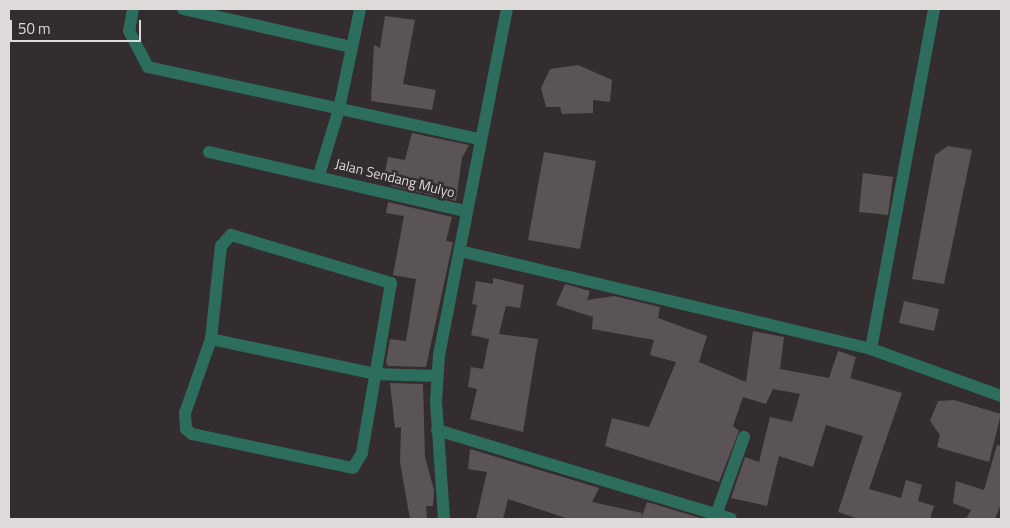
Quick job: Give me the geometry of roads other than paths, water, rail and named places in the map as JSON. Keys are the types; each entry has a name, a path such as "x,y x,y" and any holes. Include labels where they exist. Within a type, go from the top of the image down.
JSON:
{"street":[{"path":"133,9 129,30 148,67 479,139"},
{"path":"183,9 352,46"},
{"path":"319,175 339,109 360,9"},
{"path":"444,519 438,430 438,376 460,251 464,211 507,9"},
{"path":"871,349 934,9"},
{"name":"Jalan Sendang Mulyo","path":"208,152 319,175 464,211"},
{"path":"231,235 255,240 391,283 362,453 349,468 186,430 185,413 211,340 221,246 231,235"},
{"path":"460,251 871,349 1001,396"},
{"path":"211,340 375,374 438,376"},
{"path":"438,430 709,515 731,519"},
{"path":"709,515 744,437"}]}
